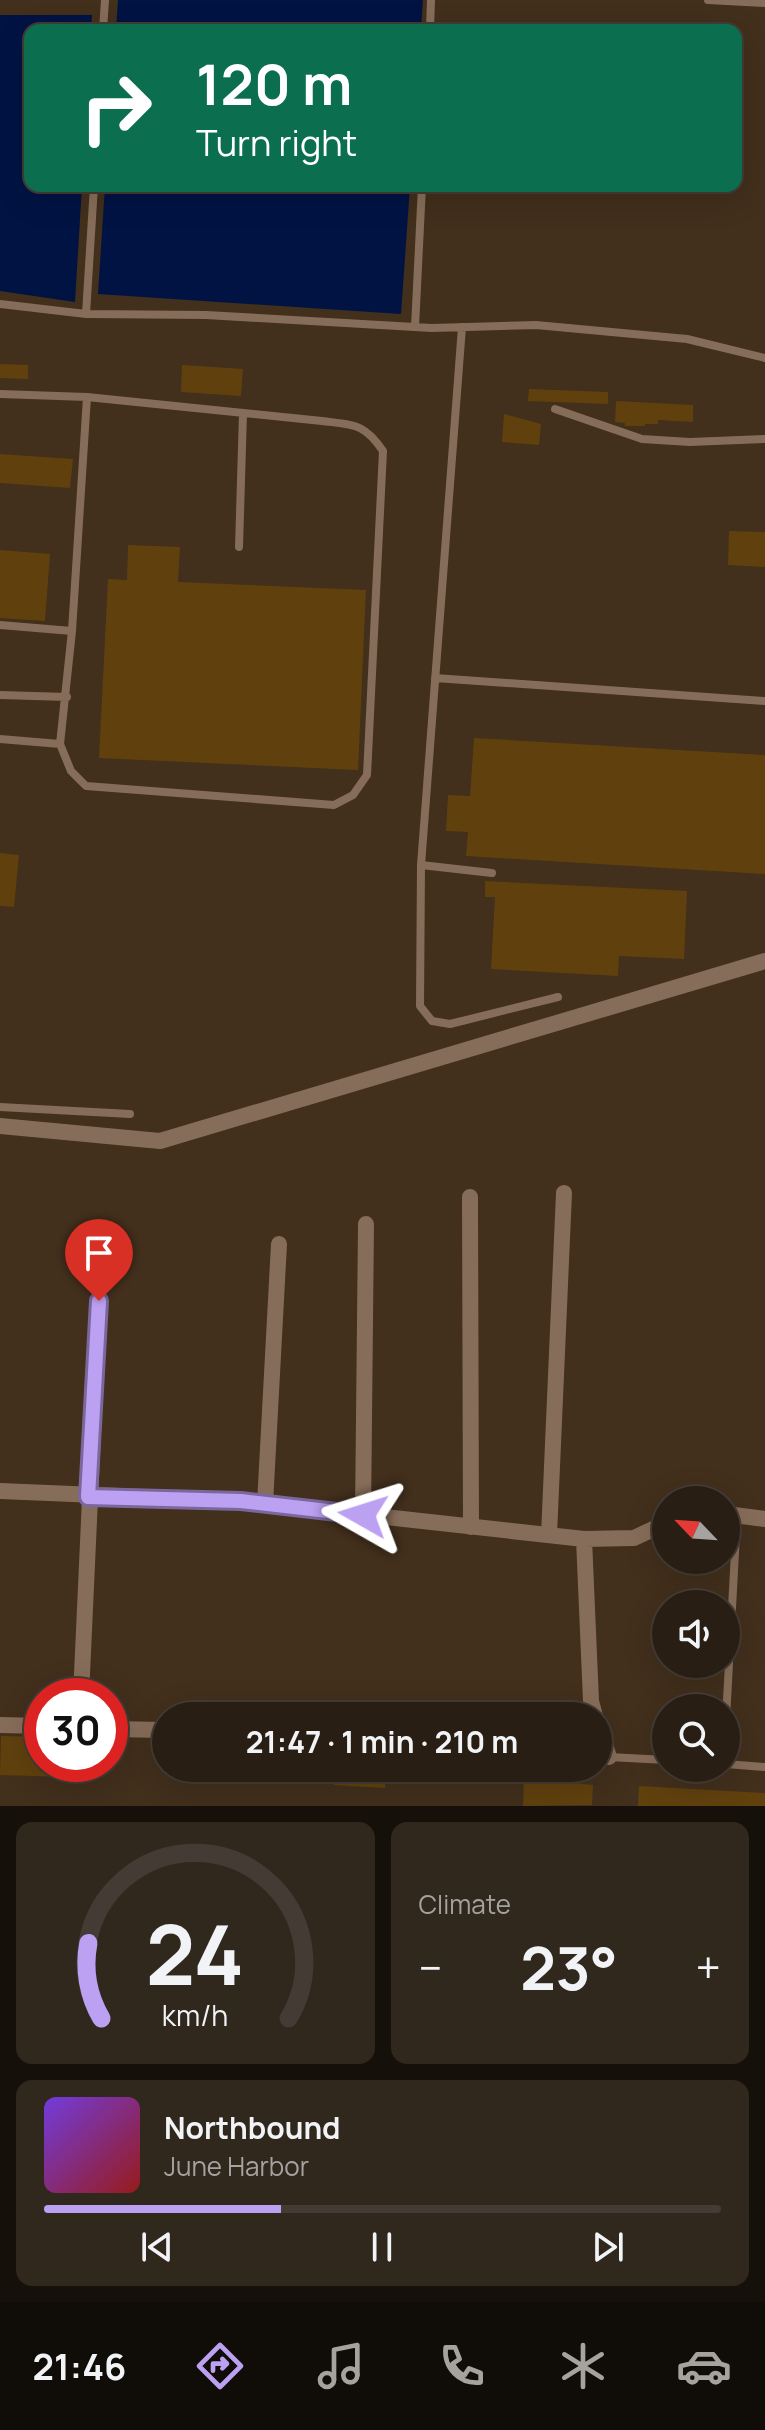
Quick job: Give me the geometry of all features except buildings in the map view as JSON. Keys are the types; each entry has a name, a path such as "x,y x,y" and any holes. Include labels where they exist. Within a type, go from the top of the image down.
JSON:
{"street":[{"path":"0,1126 160,1141 765,961"},
{"path":"549,1535 564,1193"},
{"path":"470,1197 471,1527"},
{"path":"363,1515 366,1224"},
{"path":"265,1504 279,1244"},
{"path":"82,1678 99,1301"},
{"path":"0,1491 265,1504 584,1539 634,1538 652,1530"},
{"path":"740,1515 765,1519"},
{"path":"584,1539 591,1702"},
{"path":"0,1725 24,1726"},
{"path":"128,1729 152,1730"}],"lane":[{"path":"103,24 105,0"},
{"path":"430,24 431,0"},
{"path":"708,0 765,3"},
{"path":"86,314 94,192"},
{"path":"415,327 422,192"},
{"path":"0,304 86,314 206,315 415,327 536,325 687,339 765,358"},
{"path":"462,327 421,865 420,1006 432,1021 450,1024 558,997"},
{"path":"0,394 87,397 359,425 372,434 383,451 367,775 353,795 334,805 86,786 71,771 60,744 67,697 87,397"},
{"path":"555,409 642,439 690,442 765,439"},
{"path":"239,547 243,413"},
{"path":"0,625 72,631"},
{"path":"435,678 765,701"},
{"path":"0,695 67,697"},
{"path":"0,739 60,744"},
{"path":"421,865 492,873"},
{"path":"0,1107 130,1114"},
{"path":"727,1694 730,1574"},
{"path":"612,1757 652,1759"},
{"path":"740,1765 765,1767"}],"shaded area":[{"path":"0,0 765,0 765,1806 0,1806"}],"water":[{"path":"118,0 423,0 421,24 116,24"},
{"path":"0,15 92,15 91,24 24,24 24,192 82,192 75,302 0,291"},
{"path":"105,192 410,192 401,314 98,294"}],"route":[{"path":"99,1301 88,1497 241,1501 363,1515"}]}
